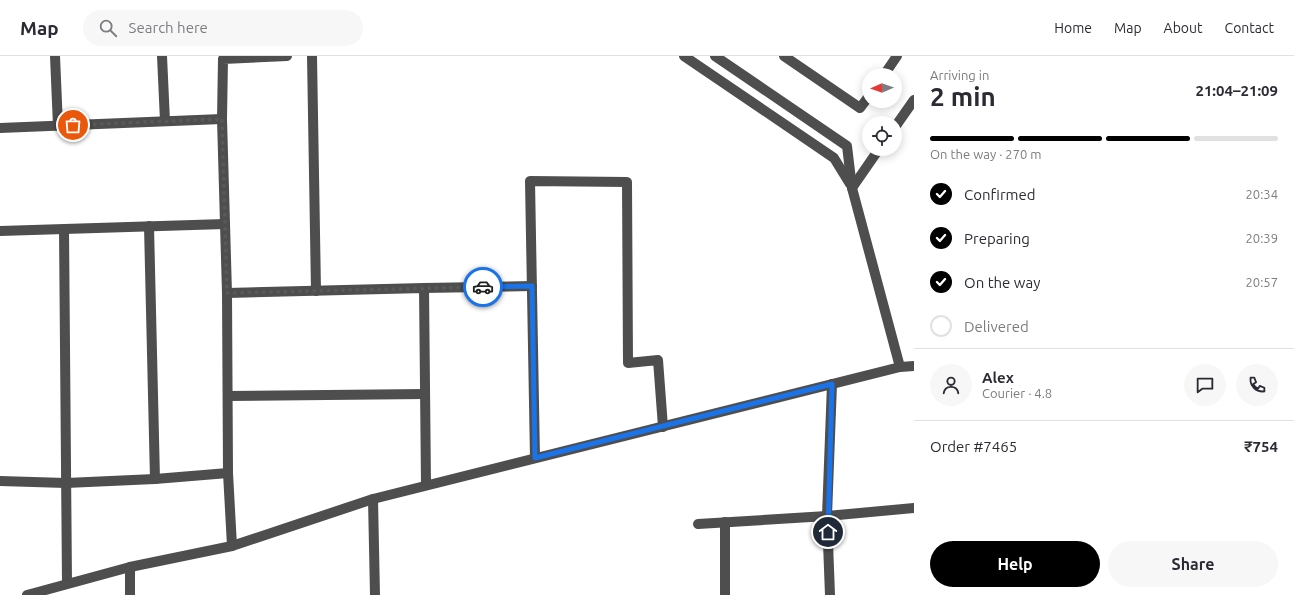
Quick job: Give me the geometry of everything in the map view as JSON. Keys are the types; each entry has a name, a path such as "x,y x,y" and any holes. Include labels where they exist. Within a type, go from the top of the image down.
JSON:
{"street":[{"path":"55,56 58,126"},
{"path":"162,56 165,121"},
{"path":"232,546 228,474 227,293 222,119 223,59 287,56"},
{"path":"312,56 316,291"},
{"path":"684,56 834,158 852,188"},
{"path":"715,56 847,146 852,188 900,367"},
{"path":"784,56 860,108 862,105"},
{"path":"889,68 897,56"},
{"path":"902,117 914,100"},
{"path":"0,128 222,119"},
{"path":"852,188 874,156"},
{"path":"535,458 530,181 627,182 628,363 658,360 663,427"},
{"path":"0,232 225,224"},
{"path":"149,226 155,479"},
{"path":"64,229 67,584"},
{"path":"227,293 532,286"},
{"path":"424,288 426,485"},
{"path":"27,595 130,567 232,546 373,499 426,485 900,367 914,366"},
{"path":"830,595 827,516 832,384"},
{"path":"228,396 425,394"},
{"path":"0,481 66,483 228,474"},
{"path":"373,499 376,595"},
{"path":"698,524 827,516 914,508"},
{"path":"725,522 725,595"},
{"path":"130,567 130,595"}],"way so far":[{"path":"73,125 222,119 227,293 483,287"}],"route":[{"path":"483,287 532,286 535,458 832,384 827,516 828,532"}]}
